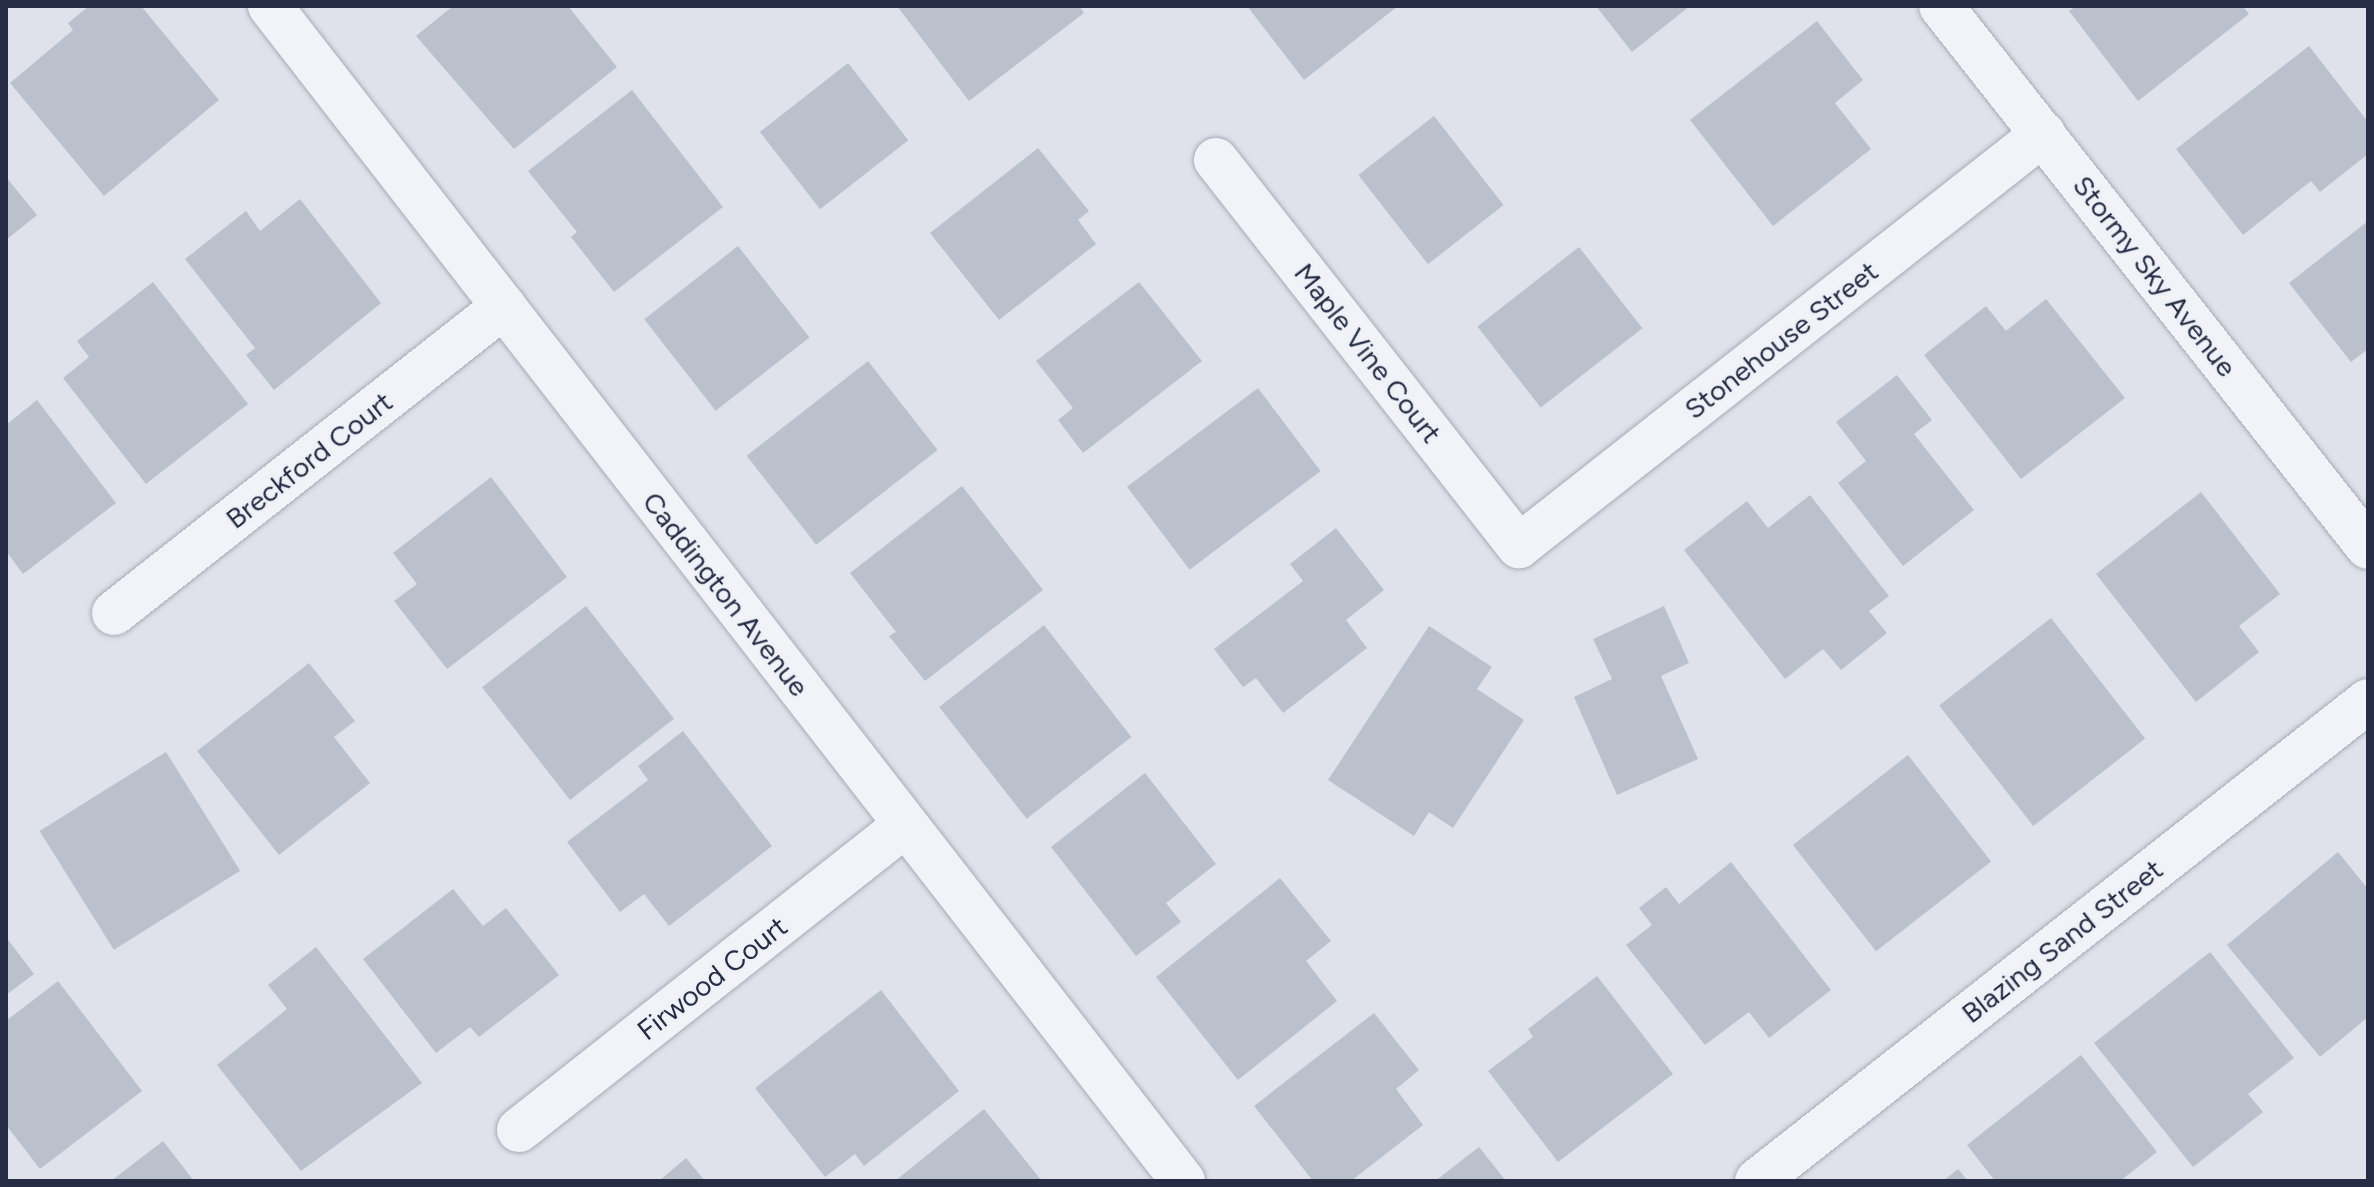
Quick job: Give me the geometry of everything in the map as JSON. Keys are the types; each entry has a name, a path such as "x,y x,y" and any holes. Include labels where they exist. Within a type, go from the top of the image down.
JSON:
{"street":[{"name":"Caddington Avenue","path":"270,6 904,826 1183,1181"},
{"name":"Stormy Sky Avenue","path":"1941,6 2368,547"},
{"name":"Stonehouse Street","path":"1519,546 2043,134"},
{"name":"Maple Vine Court","path":"1216,160 1519,546"},
{"name":"Breckford Court","path":"114,613 504,306"},
{"name":"Blazing Sand Street","path":"1757,1181 2368,701"},
{"name":"Firwood Court","path":"519,1130 904,826"}],"building":[{"path":"89,6 141,6 219,100 104,196 10,83 73,30 68,23"},
{"path":"453,6 568,6 617,67 514,149 416,36"},
{"path":"897,6 1079,6 1084,13 969,101"},
{"path":"1247,6 1398,6 1304,80"},
{"path":"1596,6 1690,6 1632,52"},
{"path":"2076,6 2243,6 2249,14 2138,101 2069,11"},
{"path":"1817,21 1863,80 1835,103 1871,149 1773,226 1690,120"},
{"path":"2309,46 2368,122 2368,154 2320,192 2311,181 2243,235 2176,149"},
{"path":"848,63 908,140 820,209 760,132"},
{"path":"632,90 723,207 614,292 571,237 577,232 528,171"},
{"path":"1434,116 1504,205 1428,264 1358,175"},
{"path":"1038,148 1089,211 1078,220 1096,244 999,320 930,233"},
{"path":"6,177 37,215 6,240"},
{"path":"300,199 381,303 274,390 246,355 255,348 185,259 246,211 260,231"},
{"path":"2368,221 2368,349 2351,362 2289,283"},
{"path":"738,246 809,337 716,411 644,319"},
{"path":"1579,247 1642,328 1541,408 1477,326"},
{"path":"153,282 248,404 146,484 63,378 89,357 77,341"},
{"path":"1139,282 1202,361 1083,453 1058,420 1073,408 1036,361"},
{"path":"2046,299 2125,398 2021,479 1924,355 1986,306 2006,331"},
{"path":"868,361 938,450 816,545 747,456"},
{"path":"1897,375 1932,420 1914,434 1974,510 1903,566 1838,483 1866,461 1836,422"},
{"path":"1258,388 1321,471 1190,570 1127,487"},
{"path":"37,400 116,503 23,574 6,551 6,425"},
{"path":"491,477 567,577 447,669 394,601 417,584 393,553"},
{"path":"962,486 1043,590 925,681 889,636 896,632 850,573"},
{"path":"2201,492 2280,594 2239,626 2259,652 2196,702 2096,574"},
{"path":"1810,495 1889,596 1869,611 1887,633 1841,670 1823,649 1785,679 1684,550 1747,501 1768,528"},
{"path":"1336,528 1384,590 1346,620 1367,648 1283,713 1256,678 1243,687 1214,649 1303,581 1290,564"},
{"path":"586,606 674,719 570,800 482,687"},
{"path":"1664,606 1689,663 1661,676 1698,759 1617,795 1574,697 1612,679 1593,639"},
{"path":"2051,618 2145,739 2033,826 1939,705"},
{"path":"1044,625 1131,737 1027,819 939,707"},
{"path":"1429,626 1492,667 1477,689 1524,720 1453,828 1429,812 1414,836 1328,780"},
{"path":"309,663 355,721 334,737 370,783 279,855 197,751"},
{"path":"683,731 772,846 669,926 644,894 620,912 567,842 648,780 638,766"},
{"path":"166,752 240,871 114,950 40,831"},
{"path":"1908,755 1991,861 1876,951 1793,845"},
{"path":"1145,773 1216,864 1166,903 1181,922 1136,956 1051,847"},
{"path":"2338,852 2368,889 2368,1017 2320,1057 2227,945"},
{"path":"1731,862 1831,990 1769,1038 1749,1012 1705,1045 1626,945 1652,925 1639,908 1666,887 1679,904"},
{"path":"1280,878 1331,941 1306,961 1337,1001 1238,1080 1156,977"},
{"path":"453,889 483,926 506,908 559,975 479,1037 470,1027 436,1053 363,959"},
{"path":"6,937 34,974 6,995"},
{"path":"316,947 422,1083 301,1171 217,1065 287,1009 268,985"},
{"path":"2210,952 2294,1058 2248,1094 2263,1112 2193,1167 2094,1043"},
{"path":"1597,976 1673,1074 1558,1162 1488,1071 1533,1037 1528,1029"},
{"path":"58,981 142,1091 40,1169 6,1125 6,1021"},
{"path":"881,990 959,1091 864,1166 855,1154 825,1177 755,1088"},
{"path":"1374,1013 1419,1070 1396,1089 1423,1125 1351,1181 1313,1181 1254,1106"},
{"path":"2081,1055 2157,1152 2120,1181 1995,1181 1967,1145"},
{"path":"984,1109 1042,1181 895,1181"},
{"path":"163,1141 194,1181 111,1181"},
{"path":"1479,1147 1506,1181 1435,1181"},
{"path":"686,1158 705,1181 659,1181"},
{"path":"1958,1169 1968,1181 1943,1181"}]}
